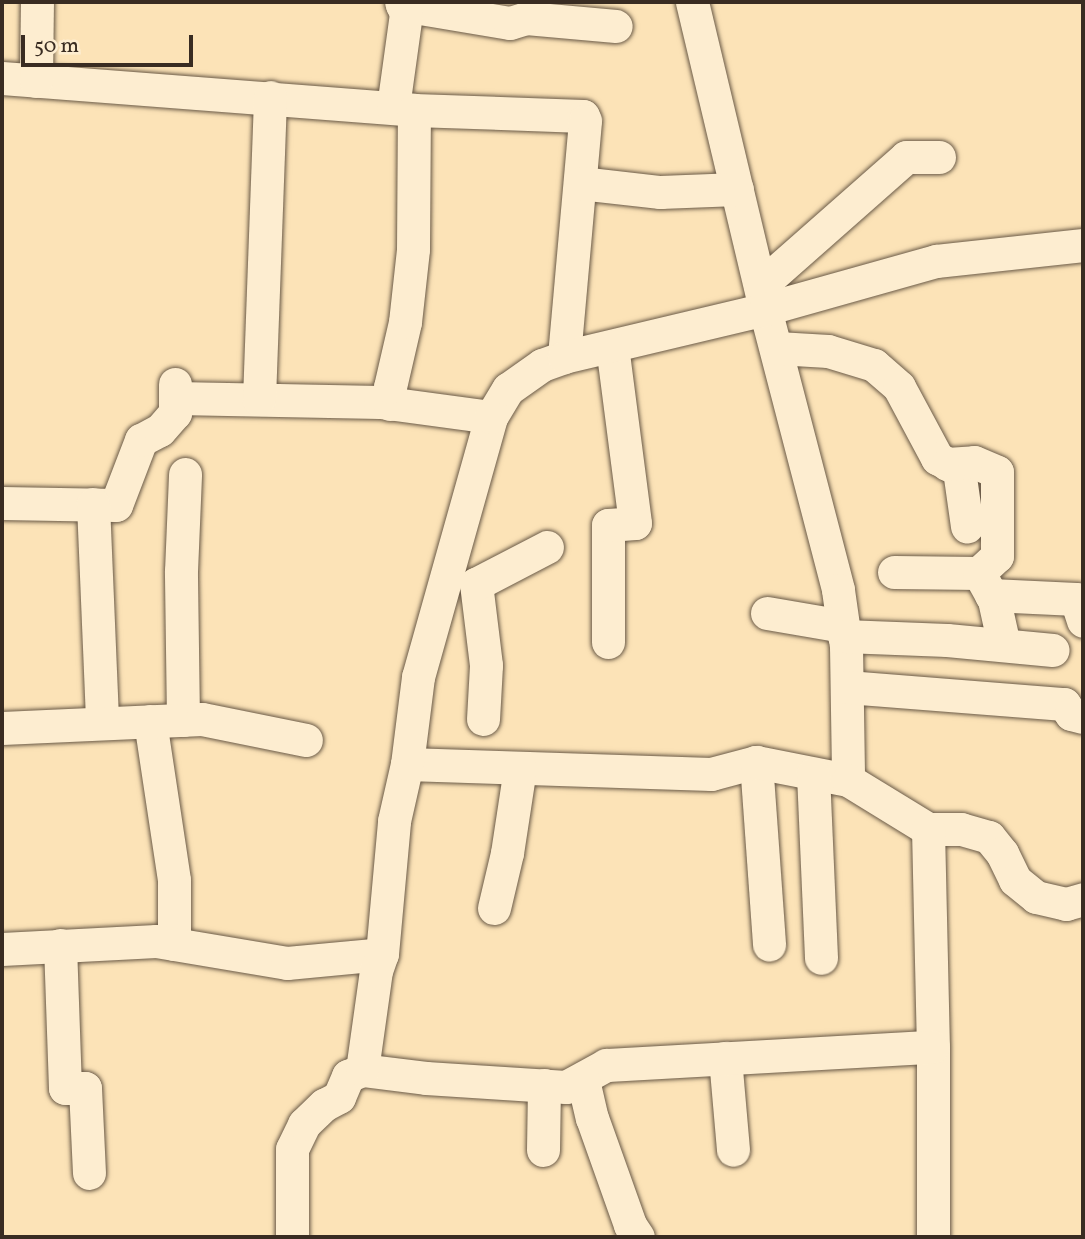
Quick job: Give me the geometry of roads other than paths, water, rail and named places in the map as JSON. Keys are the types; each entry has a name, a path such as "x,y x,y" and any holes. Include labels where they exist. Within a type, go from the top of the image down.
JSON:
{"street":[{"path":"36,80 37,2"},
{"path":"692,2 763,297 838,590 844,631 847,687 848,780"},
{"path":"402,3 510,23 526,18 616,26"},
{"path":"390,404 390,387 405,322 412,249 404,109 407,13 402,3"},
{"path":"2,78 404,109 583,116 585,121 564,357"},
{"path":"259,399 270,97"},
{"path":"763,297 906,157 939,157"},
{"path":"580,183 660,192 737,189"},
{"path":"362,1070 369,1009 382,954 394,821 407,764 418,677 461,582 491,417 508,389 542,365 564,357 612,346 763,297 936,261 1083,245"},
{"path":"608,642 608,525 635,523 612,346"},
{"path":"777,348 828,351 874,365 899,387 937,458 959,470 967,526"},
{"path":"2,503 116,505 141,440 160,430 175,413 176,391 259,399 390,404 491,417"},
{"path":"947,464 974,461 997,472 997,556 985,584 1004,645"},
{"path":"183,720 181,571 185,474"},
{"path":"93,504 102,723"},
{"path":"461,582 548,547"},
{"path":"894,572 1076,599 1083,621"},
{"path":"461,582 486,665 483,719"},
{"path":"767,613 844,631 1053,650"},
{"path":"847,687 1064,704 1071,714 1083,717"},
{"path":"2,728 202,719 306,740"},
{"path":"150,721 174,880 174,944"},
{"path":"407,764 581,767 711,774 756,762 848,780 928,829 961,829 989,837 1002,853 1014,880 1036,897 1066,904 1083,899"},
{"path":"756,762 769,945"},
{"path":"494,908 507,853 520,768"},
{"path":"813,774 821,958"},
{"path":"928,829 933,1047 933,1237"},
{"path":"2,949 156,941 287,963 382,954"},
{"path":"60,945 65,1088 85,1088 89,1173"},
{"path":"292,1237 292,1149 304,1124 324,1105 339,1097 348,1076 362,1070 566,1087 583,1080 592,1070 606,1065 933,1047"},
{"path":"725,1058 733,1150"},
{"path":"583,1080 592,1118 630,1224 638,1237"},
{"path":"543,1150 544,1086"}]}
